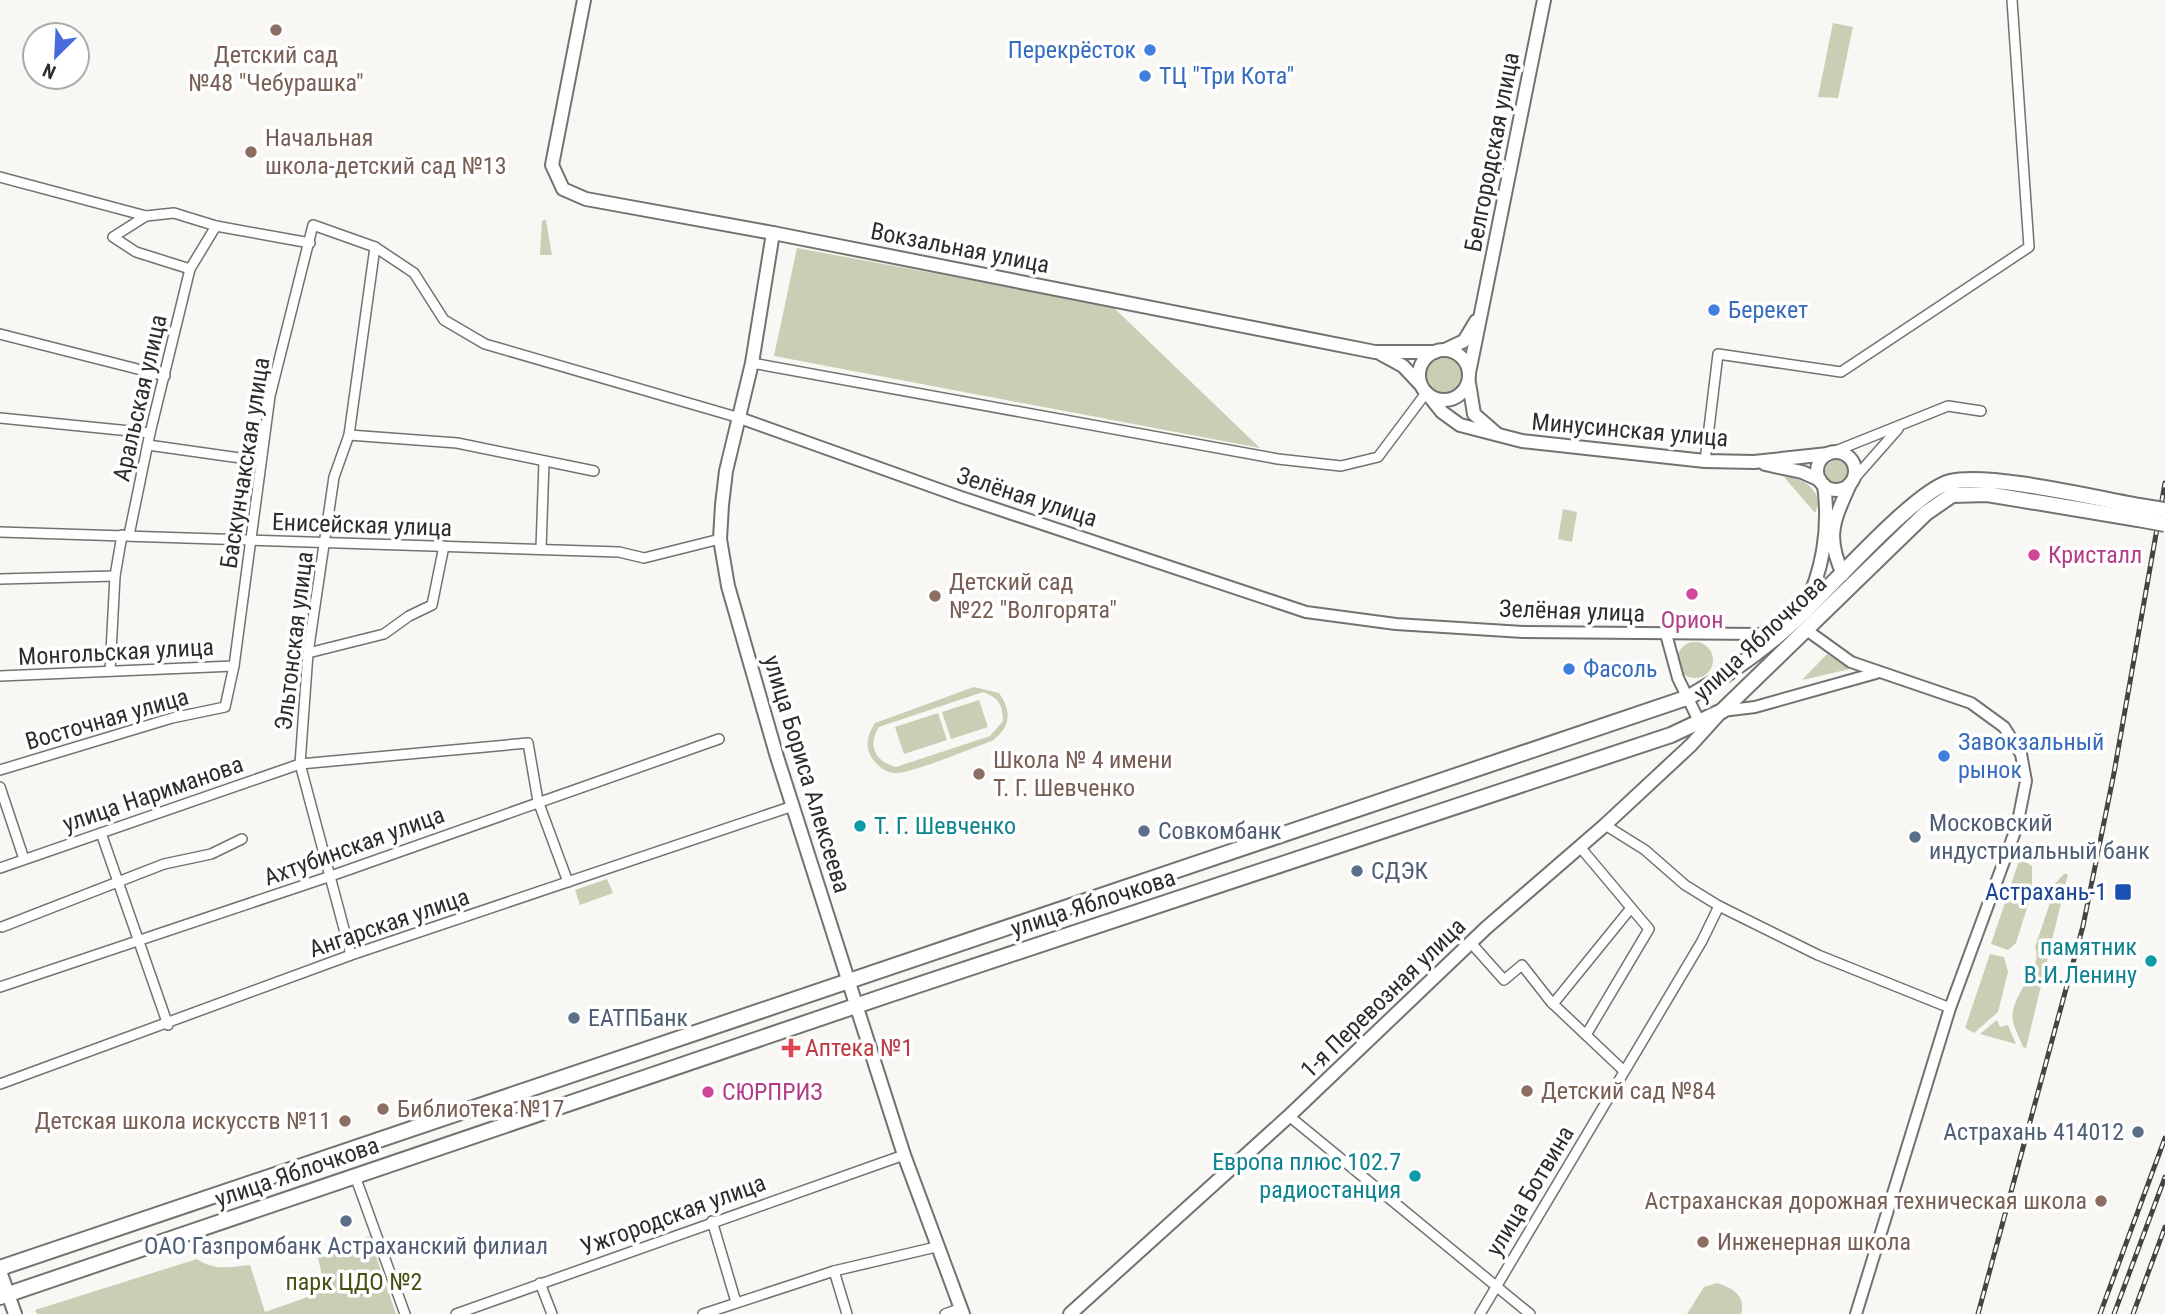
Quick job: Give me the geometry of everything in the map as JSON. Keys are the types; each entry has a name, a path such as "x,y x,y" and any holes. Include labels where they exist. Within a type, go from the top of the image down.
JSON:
{"main road":[{"name":"Вокзальная улица","path":"584,0 552,165 563,188 586,199 774,233 1375,352 1439,351"},
{"name":"Белгородская улица","path":"1469,376 1544,0"},
{"name":"улица Бориса Алексеева","path":"774,233 752,363 726,471 720,539 728,586 793,806 904,1155 962,1311"},
{"name":"Белгородская улица","path":"1439,351 1465,339 1482,311"},
{"path":"1439,351 1462,358 1469,376 1464,390 1454,398 1442,400 1426,391 1420,367 1426,358 1439,351"},
{"name":"Вокзальная улица","path":"1375,352 1396,362 1426,391"},
{"name":"Минусинская улица","path":"1469,376 1474,414 1503,438"},
{"name":"Минусинская улица","path":"1426,391 1442,412 1460,425 1503,438 1705,461 1754,462 1831,453"},
{"path":"1799,617 1819,573 1827,523 1818,465 1831,453 1844,454 1852,460 1855,470 1834,524 1833,548 1843,574"},
{"name":"Минусинская улица","path":"1754,462 1788,468 1821,483"},
{"name":"улица Яблочкова","path":"0,1270 1689,697 1719,680 1783,631 1917,502 1948,483 1989,481 2139,512"},
{"path":"1821,483 1840,489 1852,482"},
{"name":"улица Яблочкова","path":"4,1296 857,1005 1700,723 1722,711 1808,631 1926,513 1952,495 1987,494 2139,512"},
{"path":"2139,512 2165,510"},
{"path":"2139,512 2165,524"},
{"path":"1833,548 1858,559"},
{"name":"1-я Перевозная улица","path":"1070,1314 1289,1116 1471,943 1605,825 1691,745 1722,711"},
{"path":"0,1270 4,1296 15,1314"}],"street":[{"path":"1705,461 1718,354 1841,372 2029,247 2011,0"},
{"path":"0,177 146,216 174,213 216,226 310,243"},
{"path":"146,216 113,237 135,252 190,269 216,226"},
{"name":"Баскунчакская улица","path":"225,707 234,666 270,396 313,225"},
{"name":"Зелёная улица","path":"313,225 375,247 414,273 444,320 485,345 740,418 1287,608 1339,619 1523,632 1759,634 1783,631"},
{"name":"Эльтонская улица","path":"351,955 300,764 308,653 334,477 349,435 375,247"},
{"name":"Аральская улица","path":"110,671 115,576 190,269"},
{"path":"0,334 165,376"},
{"path":"752,363 1278,459 1331,466 1378,457 1426,391"},
{"path":"1831,453 1899,428 1948,406 1981,411"},
{"path":"0,418 150,433"},
{"path":"1852,482 1899,428"},
{"path":"349,435 457,443 594,471"},
{"path":"148,445 261,461"},
{"path":"541,549 544,462"},
{"name":"Енисейская улица","path":"0,532 619,552 644,558 720,539"},
{"path":"308,653 384,634 408,616 432,605 444,546"},
{"path":"0,579 115,576"},
{"path":"1808,631 1851,662 1971,703 2004,727 2021,754 2026,780 2017,826 1950,1008 1856,1314"},
{"path":"1667,634 1670,655 1700,723"},
{"name":"Монгольская улица","path":"0,677 234,666"},
{"path":"1722,711 1755,707 1877,673"},
{"name":"Восточная улица","path":"0,770 172,718 225,707"},
{"name":"Ахтубинская улица","path":"0,987 328,877 719,739"},
{"name":"улица Нариманова","path":"0,868 300,764 528,743 538,801"},
{"path":"0,787 24,859"},
{"path":"538,801 568,882"},
{"name":"Ангарская улица","path":"0,1084 168,1025 351,955 793,806"},
{"path":"1605,825 1645,850 1685,886 1718,906 1818,956 1950,1008"},
{"path":"101,833 168,1025"},
{"path":"2,927 164,864 211,854 242,839"},
{"path":"1580,847 1649,929 1586,1035"},
{"name":"улица Ботвина","path":"1479,1314 1702,941 1718,906"},
{"path":"1553,1004 1631,908"},
{"path":"1471,943 1504,979 1522,965 1553,1004 1624,1071"},
{"path":"1289,1116 1530,1314"},
{"name":"Ужгородская улица","path":"462,1313 712,1221 904,1155"},
{"path":"355,1176 405,1314"},
{"path":"712,1221 736,1302"},
{"path":"703,1314 834,1271 936,1247"},
{"path":"834,1271 848,1314"},
{"path":"540,1283 552,1314"},
{"path":"945,1314 962,1311"}],"green space":[{"path":"1833,23 1853,27 1838,98 1818,97"},
{"path":"546,219 552,255 540,255 542,221"},
{"path":"797,248 1112,306 1260,448 774,356"},
{"path":"1444,358 1457,363 1462,376 1457,389 1444,394 1431,389 1426,376 1431,363"},
{"path":"1837,460 1848,467 1849,472 1842,483 1837,484 1826,477 1825,472 1832,461"},
{"path":"1784,477 1796,479 1811,487 1819,503 1815,513"},
{"path":"1563,509 1577,512 1572,542 1558,539"},
{"path":"1695,642 1708,647 1713,660 1708,673 1695,678 1682,673 1677,660 1682,647"},
{"path":"1827,654 1850,669 1802,680"},
{"path":"974,687 999,693 1008,713 1006,725 992,741 927,765 894,773 881,768 868,749 870,731 875,723","holes":["983,692 999,703 1003,715 1003,721 990,736 896,767 883,761 875,752 874,740 879,727"]},
{"path":"979,700 988,727 951,739 942,712"},
{"path":"938,713 947,740 904,754 895,727"},
{"path":"2020,858 2032,866 2032,892 2016,943 2008,950 1991,944"},
{"path":"2064,874 2068,874 2026,1048 2023,1047 2015,1028 2013,1012 2035,964 2035,947 2052,897 2049,890"},
{"path":"607,879 613,893 580,905 575,890"},
{"path":"1990,954 2004,957 2008,972 1998,1012 1974,1033 1965,1028"},
{"path":"1997,1020 2000,1027 2008,1025 2016,1044 1980,1034"},
{"name":"парк ЦДО №2","path":"369,1236 396,1314 37,1314 35,1310 197,1259 216,1267 250,1265 265,1312 325,1291 318,1257"},
{"path":"1717,1283 1737,1294 1742,1302 1741,1314 1687,1314 1704,1287"}],"railway":[{"path":"1978,1314 2083,926 2114,773 2165,483"},
{"path":"2100,1314 2165,1138"},
{"path":"2114,1314 2165,1177"},
{"path":"2133,1314 2165,1227"}],"place":[{"name":"Детский сад №48 \"Чебурашка\"","path":"276,30"},
{"name":"Перекрёсток","path":"1150,50"},
{"name":"ТЦ \"Три Кота\"","path":"1145,76"},
{"name":"Начальная школа-детский сад №13","path":"251,152"},
{"name":"Берекет","path":"1714,310"},
{"name":"Кристалл","path":"2034,555"},
{"name":"Орион","path":"1692,594"},
{"name":"Детский сад №22 \"Волгорята\"","path":"935,596"},
{"name":"Фасоль","path":"1569,669"},
{"name":"Завокзальный рынок","path":"1944,756"},
{"name":"Школа № 4 имени Т. Г. Шевченко","path":"979,774"},
{"name":"Т. Г. Шевченко","path":"860,826"},
{"name":"Совкомбанк","path":"1144,831"},
{"name":"Московский индустриальный банк","path":"1915,837"},
{"name":"СДЭК","path":"1357,871"},
{"name":"Астрахань-1","path":"2123,892"},
{"name":"памятник В.И.Ленину","path":"2151,961"},
{"name":"ЕАТПБанк","path":"574,1018"},
{"name":"Аптека №1","path":"791,1048"},
{"name":"Детский сад №84","path":"1527,1091"},
{"name":"СЮРПРИЗ","path":"708,1092"},
{"name":"Библиотека №17","path":"383,1109"},
{"name":"Детская школа искусств №11","path":"345,1121"},
{"name":"Астрахань 414012","path":"2138,1132"},
{"name":"Европа плюс 102.7 радиостанция","path":"1415,1176"},
{"name":"Астраханская дорожная техническая школа","path":"2101,1201"},
{"name":"ОАО Газпромбанк Астраханский филиал","path":"346,1221"},
{"name":"Инженерная школа","path":"1703,1242"}]}
